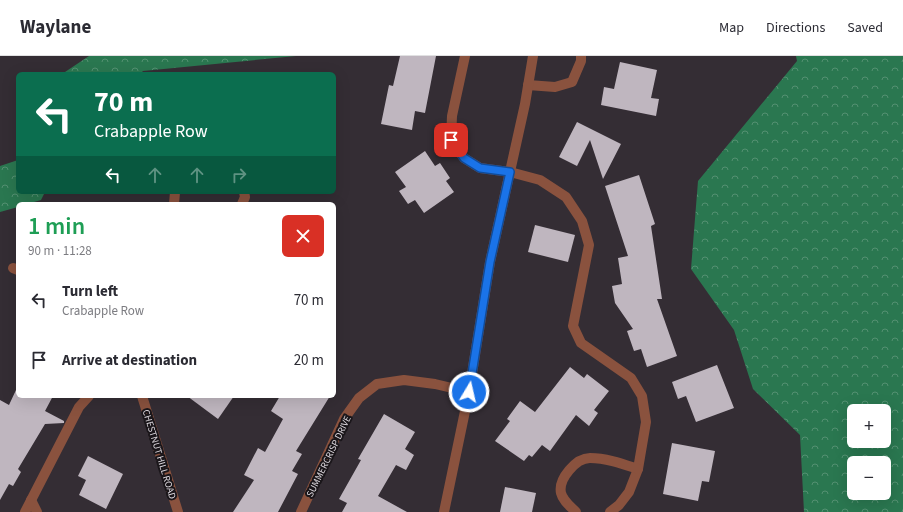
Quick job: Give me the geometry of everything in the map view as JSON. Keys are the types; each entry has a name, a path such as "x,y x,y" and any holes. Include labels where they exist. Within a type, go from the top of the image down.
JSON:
{"street":[{"path":"465,56 452,116 451,140 464,158 480,168 510,172 540,180 566,197 582,221 589,245 573,326 581,343 631,378 642,396 646,422 638,469 629,492 619,505 610,512"},
{"path":"444,512 469,392 490,262 533,56"},
{"path":"528,85 555,87 572,82 581,61 581,56"},
{"name":"SUMMERCRISP DRIVE","path":"301,512 344,419 359,398 377,384 404,380 435,384 469,392"},
{"path":"25,512 79,407 87,398"},
{"name":"CHESTNUT HILL ROAD","path":"143,398 178,512"},
{"path":"576,512 564,500 561,492 562,480 581,460 589,458 609,460 638,469"},
{"path":"31,500 37,512"}],"green space":[{"path":"89,56 296,56 142,72 65,72"},
{"path":"796,56 903,56 903,512 804,512 800,435 753,389 734,330 691,269 698,181 797,61"},
{"path":"16,161 16,194 44,194 41,200 34,202 16,202 16,208 0,212 0,166"}],"building":[{"path":"400,56 436,56 425,113 415,111 412,130 381,124 389,85 393,86"},
{"path":"620,62 657,70 651,98 659,99 656,116 601,105 604,87 614,89"},
{"path":"577,122 621,144 603,179 590,140 577,166 559,157"},
{"path":"425,151 435,166 440,163 450,178 446,181 454,192 424,213 415,200 408,204 399,191 406,187 395,172"},
{"path":"639,175 655,224 651,226 662,299 657,299 677,356 647,367 641,349 634,351 627,331 633,329 615,303 612,286 622,284 618,258 628,256 605,186"},
{"path":"535,225 575,235 568,262 528,252"},
{"path":"717,365 734,408 696,422 686,396 678,399 672,382"},
{"path":"570,367 584,378 587,374 609,391 594,410 598,413 589,426 576,415 550,451 542,445 532,457 529,455 524,461 495,441 510,421 507,419 520,401 535,412"},
{"path":"16,390 16,398 52,398 45,411 64,421 64,423 45,424 18,469 21,472 13,486 9,484 0,500 0,400 9,405"},
{"path":"190,398 233,398 218,419"},
{"path":"279,398 329,398 296,451 302,454 292,471 298,474 278,512 233,512 254,480 244,475 258,448 265,452 283,419 271,411"},
{"path":"384,414 415,432 405,449 414,455 406,470 396,465 378,496 407,512 342,512 347,503 339,499 361,460 358,459"},
{"path":"672,443 715,451 709,482 702,481 698,501 663,494"},
{"path":"88,456 123,474 106,509 79,495 86,480 78,476"},
{"path":"505,487 536,493 532,512 500,512"}],"route":[{"path":"451,140 464,158 480,168 510,172 490,262 469,392"}]}
